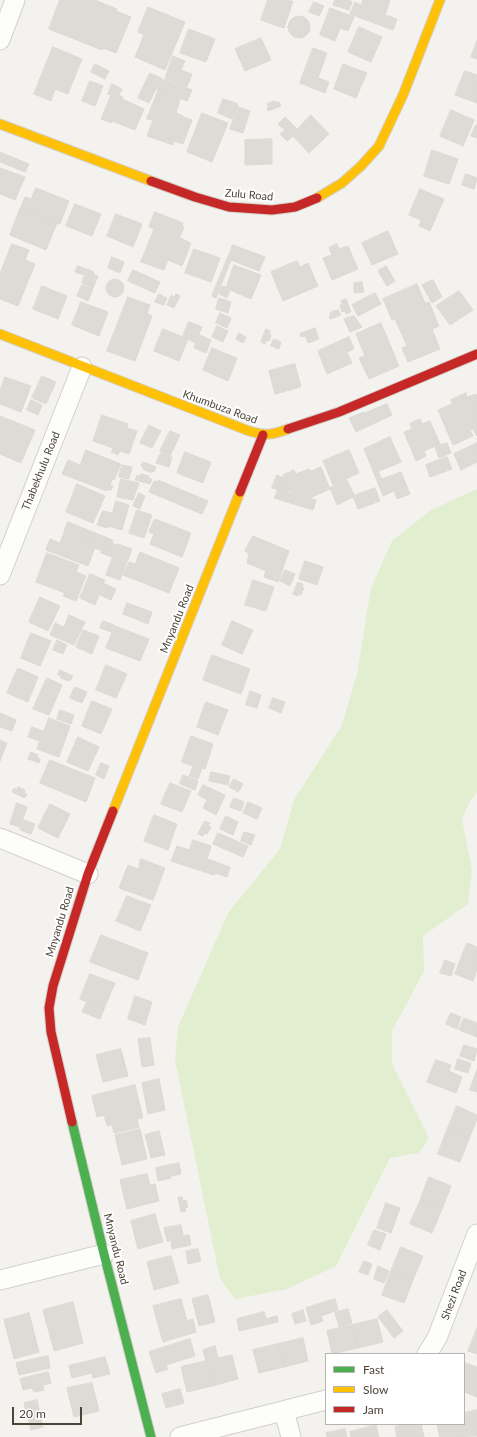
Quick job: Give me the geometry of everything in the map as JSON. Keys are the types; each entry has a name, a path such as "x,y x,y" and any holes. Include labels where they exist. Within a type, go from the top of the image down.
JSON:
{"street":[{"path":"0,40 15,0"},
{"name":"Zulu Road","path":"0,124 195,197 229,207 272,210 295,207 316,198 342,183 361,166 379,146 403,95 440,0"},
{"name":"Khumbuza Road","path":"0,334 82,367 263,435 277,433 339,412 477,354"},
{"name":"Thabekhulu Road","path":"0,574 82,367"},
{"name":"Mnyandu Road","path":"151,1437 104,1254 51,1032 49,1008 53,986 88,874 263,435"},
{"path":"0,838 88,874"},
{"name":"Shezi Road","path":"428,1353 437,1338 477,1234"},
{"path":"0,1280 104,1254"},
{"path":"180,1437 325,1400"},
{"path":"284,1411 290,1437"}],"green space":[{"path":"477,489 477,792 469,803 462,819 472,870 468,904 423,936 424,971 392,1031 392,1064 429,1138 419,1153 390,1158 336,1266 287,1289 235,1299 220,1279 175,1060 178,1027 228,913 280,849 294,800 342,725 357,674 371,588 392,541 431,510"}],"building":[{"path":"60,0 95,0 117,9 116,11 131,17 116,53 103,48 102,50 49,29"},
{"path":"268,0 293,1 284,28 261,20"},
{"path":"335,0 348,0 352,2 349,10 333,5"},
{"path":"363,0 390,0 385,15 397,19 393,30 350,14 355,2 361,5"},
{"path":"314,2 324,6 319,16 309,12"},
{"path":"148,7 185,22 165,70 135,57 144,35 138,32"},
{"path":"330,8 354,17 348,31 340,28 335,41 320,35"},
{"path":"299,16 307,19 310,27 307,35 299,38 291,35 288,27 291,19"},
{"path":"359,27 382,37 371,62 348,52"},
{"path":"189,29 215,39 206,62 180,53"},
{"path":"261,38 271,60 245,71 235,49"},
{"path":"477,41 477,59 471,57"},
{"path":"53,47 82,59 68,94 55,89 51,101 34,94"},
{"path":"313,48 327,53 318,78 329,82 325,93 300,83"},
{"path":"173,56 185,61 181,70 192,74 187,87 165,79"},
{"path":"95,64 109,71 105,79 91,72"},
{"path":"343,64 367,73 356,98 334,89"},
{"path":"465,71 477,75 477,103 455,95"},
{"path":"150,73 161,78 149,103 138,98"},
{"path":"161,79 192,90 187,101 157,90"},
{"path":"90,81 103,86 95,106 82,101"},
{"path":"112,84 122,89 119,95 123,97 122,99 144,109 135,130 112,121 111,123 101,119 111,95 108,94"},
{"path":"158,91 180,99 176,113 192,120 183,144 174,141 173,145 147,136 153,120 147,119"},
{"path":"223,99 238,104 232,119 218,113"},
{"path":"275,101 276,103 279,102 281,106 268,111 267,108 269,107 267,104"},
{"path":"238,107 250,111 243,133 230,129"},
{"path":"451,110 474,120 463,146 440,136"},
{"path":"202,113 228,123 212,162 187,152"},
{"path":"311,115 329,134 309,153 293,136 287,141 280,134 285,130 278,124 285,117 297,129"},
{"path":"477,125 477,138 471,136"},
{"path":"272,139 272,164 245,165 245,140"},
{"path":"432,150 458,159 449,184 424,176"},
{"path":"0,152 29,164 25,172 0,162"},
{"path":"0,168 25,177 15,200 0,194"},
{"path":"466,174 477,178 474,189 462,185"},
{"path":"36,188 69,201 60,224 20,209 25,197 31,199"},
{"path":"420,189 444,199 430,231 419,226 421,220 409,215"},
{"path":"75,204 101,214 92,236 66,226"},
{"path":"20,209 57,223 46,250 10,235"},
{"path":"155,212 183,223 182,226 184,227 179,239 149,227"},
{"path":"116,214 142,224 133,247 107,236"},
{"path":"154,230 191,243 182,266 168,260 164,270 141,262"},
{"path":"388,231 398,254 372,265 362,243"},
{"path":"12,244 29,250 25,260 35,264 18,306 0,299 0,274"},
{"path":"337,244 339,249 348,246 358,269 332,280 323,258 332,255 329,248"},
{"path":"233,245 265,257 259,271 231,260 216,298 212,296"},
{"path":"194,249 220,258 211,282 185,273"},
{"path":"112,257 124,262 120,273 108,268"},
{"path":"297,261 300,267 308,263 318,286 283,301 271,272"},
{"path":"234,265 261,275 251,299 230,290 227,298 219,294 222,286 226,287"},
{"path":"78,266 86,269 83,275 75,272"},
{"path":"386,266 395,281 387,286 378,271"},
{"path":"87,269 94,272 94,275 98,276 93,288 82,283"},
{"path":"133,270 160,282 155,293 128,281"},
{"path":"111,279 119,279 124,284 122,295 119,297 111,297 106,292 106,284"},
{"path":"433,280 442,297 432,303 422,285"},
{"path":"362,282 364,292 354,293 354,283"},
{"path":"417,284 425,303 429,302 439,326 432,329 440,349 408,362 402,348 407,346 395,319 392,320 383,299"},
{"path":"82,285 93,289 88,301 77,296"},
{"path":"42,286 67,296 58,319 33,309"},
{"path":"459,291 473,310 450,325 436,306"},
{"path":"375,293 381,304 358,316 352,305"},
{"path":"159,294 167,298 164,305 155,302"},
{"path":"176,294 180,296 174,308 167,305 171,295 175,297"},
{"path":"128,297 150,305 147,314 152,316 135,361 107,351"},
{"path":"219,298 231,302 228,313 216,309"},
{"path":"346,299 351,312 346,314 345,311 342,312 340,305 342,304 341,301"},
{"path":"81,302 108,312 99,336 72,325"},
{"path":"338,310 341,315 330,319 330,313"},
{"path":"220,313 231,318 227,328 216,323"},
{"path":"354,316 362,327 350,332 344,319"},
{"path":"189,322 202,327 195,343 183,336"},
{"path":"381,323 399,366 369,379 359,358 365,356 356,334"},
{"path":"217,326 228,331 223,342 212,337"},
{"path":"315,328 319,339 308,343 305,336 301,337 300,334"},
{"path":"163,329 188,339 179,361 154,351"},
{"path":"266,329 270,331 269,334 271,335 269,341 266,340 265,344 261,342"},
{"path":"239,333 246,337 243,343 236,339"},
{"path":"200,335 211,340 206,353 194,348"},
{"path":"349,337 354,349 347,352 352,363 327,374 318,351"},
{"path":"274,339 281,342 279,349 271,346"},
{"path":"212,348 237,358 228,381 203,370"},
{"path":"295,364 301,387 275,394 269,371"},
{"path":"42,376 56,382 46,404 32,398"},
{"path":"5,377 31,386 21,412 0,404 0,391"},
{"path":"466,393 467,397 476,394 477,397 477,436 473,429 470,430 473,436 453,445 438,410 452,404 451,400"},
{"path":"31,400 42,405 38,415 27,410"},
{"path":"387,404 392,415 356,432 349,418"},
{"path":"102,415 128,424 127,428 137,431 129,454 120,451 118,455 111,452 113,448 93,441"},
{"path":"0,416 35,430 21,463 0,454"},
{"path":"420,419 422,424 430,421 440,444 424,451 426,456 416,461 404,432 412,429 410,424"},
{"path":"149,425 161,431 152,448 140,443"},
{"path":"170,431 180,435 170,456 160,451"},
{"path":"390,437 401,462 374,473 364,449"},
{"path":"447,443 451,453 439,458 435,447"},
{"path":"477,443 477,462 461,470 454,454"},
{"path":"86,450 121,464 114,480 112,479 110,485 113,486 111,490 108,489 107,491 62,474 68,460 80,465"},
{"path":"349,450 359,473 333,485 323,461"},
{"path":"185,452 211,462 203,483 177,473"},
{"path":"161,453 172,457 169,467 156,463"},
{"path":"447,457 452,469 430,477 426,465"},
{"path":"143,462 156,467 154,472 151,471 151,473 143,469 144,468 141,466"},
{"path":"122,465 132,467 129,479 119,477"},
{"path":"321,467 330,489 310,498 316,500 313,510 274,498 278,490 291,494 283,475 294,470 296,474 309,469 311,471"},
{"path":"378,471 382,479 401,472 410,494 397,499 394,491 383,496 374,473"},
{"path":"141,474 149,476 148,478 152,479 150,484 135,480 137,475 140,477"},
{"path":"277,475 284,478 289,489 288,493 272,488"},
{"path":"121,479 139,483 133,500 117,497"},
{"path":"158,480 208,501 202,514 149,492 154,481 158,482"},
{"path":"347,480 354,495 353,497 337,505 330,488"},
{"path":"77,484 105,496 93,523 66,512"},
{"path":"375,488 380,501 358,509 353,496"},
{"path":"139,493 145,496 140,509 133,506"},
{"path":"116,501 129,505 122,530 109,526 108,528 97,525 103,511 112,513"},
{"path":"137,510 152,515 144,538 129,533"},
{"path":"155,519 191,533 182,557 150,544 154,534 149,532"},
{"path":"68,522 108,538 103,551 95,548 97,545 64,532"},
{"path":"64,533 96,545 88,566 46,550 50,539 60,543"},
{"path":"253,536 289,551 278,582 264,577 266,571 247,563 249,554 245,551"},
{"path":"108,538 113,540 112,543 117,545 112,557 101,553 101,551 103,552"},
{"path":"118,544 132,549 120,580 106,575"},
{"path":"140,552 179,568 169,593 123,575 129,562 135,564"},
{"path":"47,553 79,565 76,572 86,576 76,601 63,596 65,593 36,582"},
{"path":"305,561 323,567 317,585 299,579"},
{"path":"285,570 295,574 290,586 280,581"},
{"path":"90,574 105,580 95,605 80,598"},
{"path":"253,580 274,587 266,611 245,605"},
{"path":"298,582 303,584 302,587 304,588 301,595 299,594 298,596 293,594"},
{"path":"105,584 116,589 111,600 100,595"},
{"path":"40,597 60,606 48,631 29,622"},
{"path":"127,603 152,612 148,624 123,614"},
{"path":"69,615 85,622 74,645 50,635 55,623 64,627"},
{"path":"103,621 114,625 111,632 100,628"},
{"path":"232,621 253,630 242,654 222,645"},
{"path":"115,626 149,639 140,661 106,648"},
{"path":"83,630 99,636 92,654 76,647"},
{"path":"31,633 51,641 40,666 21,658"},
{"path":"57,640 67,645 63,654 53,650"},
{"path":"212,655 250,669 241,694 203,680"},
{"path":"106,665 127,674 116,698 96,690"},
{"path":"18,668 38,677 28,702 7,693"},
{"path":"60,670 73,676 71,680 68,681 61,678 61,676 58,675"},
{"path":"47,678 62,685 49,715 33,709"},
{"path":"75,687 87,692 82,703 70,698"},
{"path":"250,691 261,695 257,708 246,705"},
{"path":"273,698 285,702 281,713 269,708"},
{"path":"92,701 112,709 101,734 82,726"},
{"path":"206,702 228,710 218,735 197,727"},
{"path":"60,710 74,715 71,724 57,719"},
{"path":"0,713 16,720 12,731 0,727"},
{"path":"49,718 70,726 59,757 37,749"},
{"path":"32,727 43,731 39,741 28,737"},
{"path":"191,736 213,744 205,769 202,768 198,779 189,776 193,766 182,762"},
{"path":"78,737 99,747 88,771 67,762"},
{"path":"0,740 7,743 0,761"},
{"path":"31,752 38,755 37,757 40,759 39,763 28,759"},
{"path":"50,760 95,778 86,802 40,783"},
{"path":"101,763 109,766 104,779 96,775"},
{"path":"211,772 230,776 228,785 209,781"},
{"path":"183,775 198,781 195,790 180,784"},
{"path":"234,779 243,784 238,792 229,787"},
{"path":"170,783 191,791 182,812 161,804"},
{"path":"203,785 225,795 216,815 203,808 207,800 198,795"},
{"path":"18,787 25,790 24,793 27,794 25,798 12,792 14,788 17,790"},
{"path":"234,798 244,802 241,811 230,807"},
{"path":"248,802 262,808 257,819 243,813"},
{"path":"17,803 27,807 20,827 10,824"},
{"path":"50,804 70,814 58,838 38,828"},
{"path":"154,815 177,824 168,850 144,841"},
{"path":"226,816 238,822 233,835 220,829"},
{"path":"24,820 35,824 31,834 20,830"},
{"path":"205,821 210,823 208,826 211,827 207,834 205,833 203,836 198,834"},
{"path":"244,832 255,835 251,845 241,841"},
{"path":"218,833 248,846 243,857 213,844"},
{"path":"193,840 211,846 207,859 230,867 227,877 215,873 214,875 171,861 177,846 189,850"},
{"path":"141,859 165,868 153,900 119,888 128,865 138,869"},
{"path":"127,896 151,905 140,931 116,921"},
{"path":"101,935 148,953 138,980 90,962"},
{"path":"467,943 477,947 477,969 473,981 455,974"},
{"path":"445,960 455,964 451,976 440,973"},
{"path":"90,974 115,983 104,1009 80,999"},
{"path":"135,996 152,1002 145,1025 128,1019"},
{"path":"87,1002 104,1009 100,1019 82,1012"},
{"path":"451,1013 461,1017 457,1029 446,1024"},
{"path":"464,1018 477,1023 477,1037 459,1030"},
{"path":"150,1038 154,1065 142,1067 138,1039"},
{"path":"464,1045 477,1049 474,1061 460,1056"},
{"path":"121,1049 128,1076 103,1082 96,1055"},
{"path":"458,1059 471,1063 468,1073 455,1069"},
{"path":"436,1060 451,1065 449,1071 462,1077 456,1093 427,1082"},
{"path":"477,1070 477,1092 470,1090"},
{"path":"159,1079 165,1110 148,1114 142,1083"},
{"path":"135,1085 143,1118 137,1119 139,1127 114,1133 112,1125 107,1126 104,1115 97,1117 92,1096"},
{"path":"457,1106 477,1115 477,1119 469,1139 447,1130"},
{"path":"140,1129 147,1159 122,1165 115,1135"},
{"path":"447,1130 469,1139 460,1162 438,1154"},
{"path":"159,1131 165,1155 151,1158 145,1135"},
{"path":"179,1163 181,1174 158,1181 156,1168"},
{"path":"147,1174 150,1185 155,1184 159,1201 127,1209 120,1180"},
{"path":"429,1177 451,1186 442,1209 420,1201"},
{"path":"182,1197 183,1201 186,1200 188,1207 185,1208 186,1211 181,1212 178,1198"},
{"path":"420,1201 442,1209 432,1233 410,1224"},
{"path":"386,1203 400,1208 391,1233 377,1228"},
{"path":"155,1214 163,1242 138,1249 131,1221"},
{"path":"181,1225 183,1236 189,1235 191,1245 172,1249 171,1241 167,1241 164,1228"},
{"path":"374,1230 386,1234 380,1250 368,1245"},
{"path":"401,1247 423,1256 413,1280 391,1271"},
{"path":"198,1249 201,1261 188,1264 186,1251"},
{"path":"171,1256 179,1283 154,1290 147,1262"},
{"path":"364,1261 372,1264 368,1275 359,1272"},
{"path":"378,1266 389,1271 384,1283 374,1279"},
{"path":"391,1271 413,1280 404,1303 382,1295"},
{"path":"208,1295 215,1322 199,1326 192,1299"},
{"path":"181,1299 187,1321 193,1319 196,1332 163,1342 153,1306"},
{"path":"335,1299 338,1310 321,1316 323,1321 311,1325 306,1308"},
{"path":"73,1302 83,1343 54,1351 43,1310"},
{"path":"348,1309 352,1323 339,1327 335,1313"},
{"path":"303,1310 306,1321 295,1324 292,1314"},
{"path":"387,1310 403,1331 394,1338 378,1317"},
{"path":"264,1312 266,1319 277,1316 278,1322 239,1331 237,1319"},
{"path":"29,1313 39,1352 14,1359 4,1320"},
{"path":"377,1319 383,1342 358,1348 352,1325"},
{"path":"352,1325 358,1348 332,1353 327,1331"},
{"path":"477,1328 477,1354 468,1351"},
{"path":"303,1338 308,1361 284,1367 278,1344"},
{"path":"190,1339 195,1356 166,1365 168,1369 156,1373 149,1352"},
{"path":"278,1344 284,1367 259,1373 253,1350"},
{"path":"215,1346 218,1358 232,1355 238,1379 212,1386 203,1350"},
{"path":"48,1356 50,1368 19,1375 16,1363"},
{"path":"105,1357 110,1374 93,1378 92,1373 72,1378 69,1366"},
{"path":"206,1361 212,1386 187,1392 181,1367"},
{"path":"465,1363 477,1367 477,1397 465,1392"},
{"path":"48,1372 51,1383 43,1385 44,1390 34,1392 32,1388 23,1390 20,1379"},
{"path":"92,1383 99,1411 74,1417 67,1388"},
{"path":"180,1389 184,1403 166,1408 162,1394"},
{"path":"37,1400 43,1427 31,1430 24,1403"},
{"path":"477,1410 477,1436 440,1437 437,1425 465,1425 465,1413"},
{"path":"376,1425 379,1437 351,1437 350,1432"},
{"path":"402,1425 421,1425 424,1437 397,1437 395,1427"},
{"path":"345,1429 347,1437 327,1437 326,1433"}],"traffic: fast":[{"path":"72,1122 151,1437"}],"traffic: slow":[{"path":"317,198 342,183 361,166 379,146 403,95 440,0"},
{"path":"0,124 151,181"},
{"path":"0,334 249,431 260,434 269,434 278,433 288,429"},
{"path":"113,811 240,492"}],"traffic: jam":[{"path":"151,181 195,197 229,207 272,210 295,207 317,198"},
{"path":"288,429 339,412 477,354"},
{"path":"240,492 263,435"},
{"path":"72,1122 51,1032 49,1008 53,986 88,874 113,811"}]}
